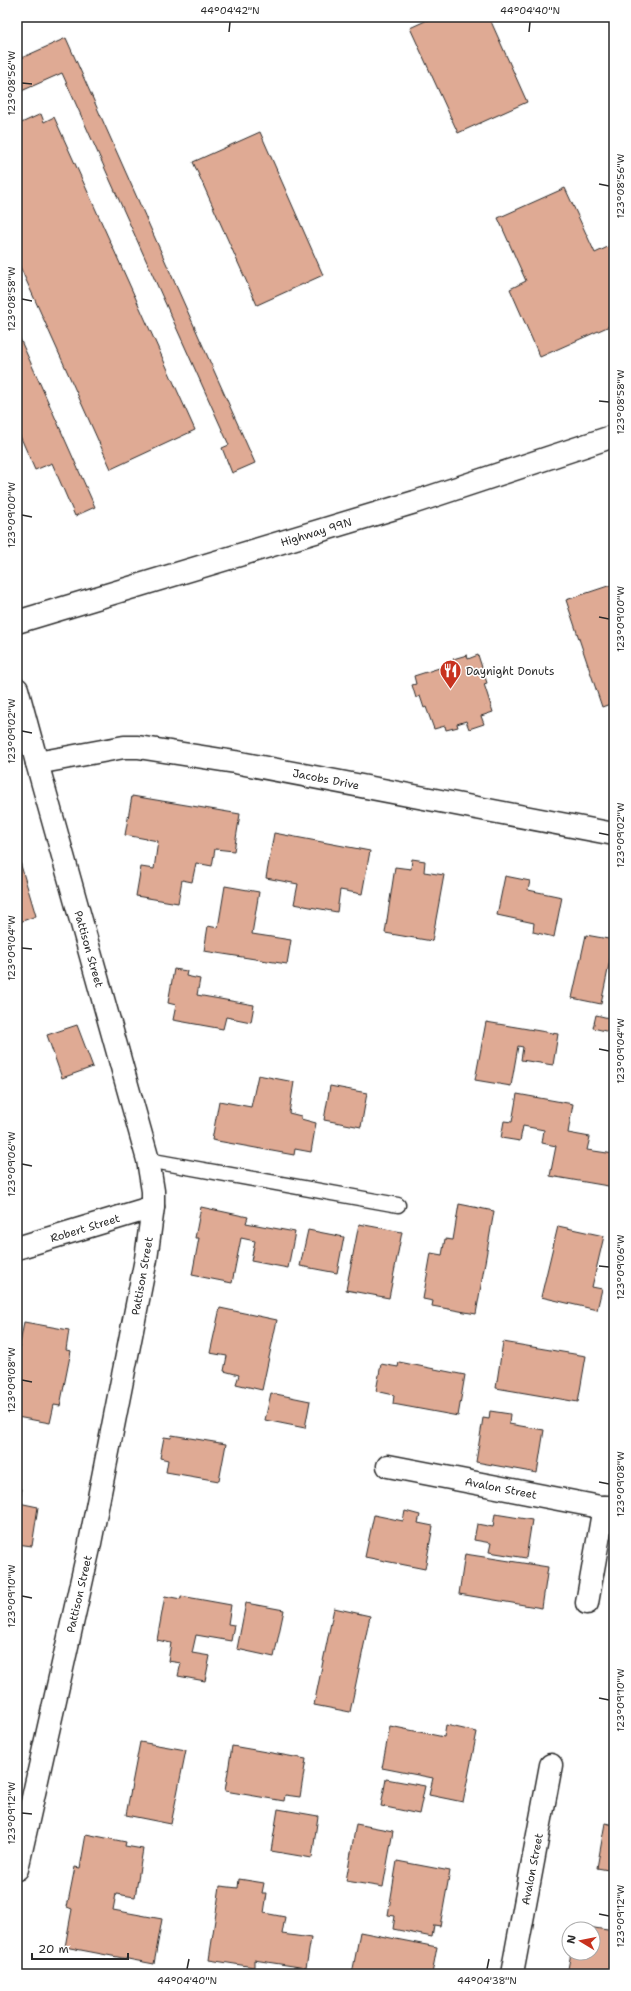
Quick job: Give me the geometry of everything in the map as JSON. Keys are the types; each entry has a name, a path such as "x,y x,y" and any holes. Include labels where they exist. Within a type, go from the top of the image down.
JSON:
{"street":[{"name":"Highway 99N","path":"17,622 415,502 614,436"},
{"name":"Pattison Street","path":"17,689 148,1160 153,1191 153,1207 146,1259 89,1548 17,1869"},
{"name":"Jacobs Drive","path":"37,763 124,747 138,747 242,763 614,834"},
{"name":"Robert Street","path":"17,1248 153,1207"},
{"name":"Avalon Street","path":"388,1466 609,1507"},
{"path":"587,1603 609,1507"},
{"name":"Avalon Street","path":"512,1974 551,1765"}],"lane":[{"path":"148,1160 398,1205"}],"building":[{"path":"434,17 489,17 527,102 458,133 410,28"},
{"path":"66,38 255,463 232,473 222,448 229,445 62,73 17,93 17,60"},
{"path":"41,114 44,122 54,117 195,430 111,469 17,260 17,125"},
{"path":"260,132 323,275 257,305 193,162"},
{"path":"565,188 595,253 610,246 614,255 614,324 540,357 510,289 526,281 498,218"},
{"path":"17,332 95,507 75,516 52,463 35,470 17,429"},
{"path":"614,584 614,705 613,703 602,707 566,600"},
{"name":"Daynight Donuts","path":"467,655 468,659 478,655 487,683 484,684 493,712 481,716 484,724 469,729 466,721 457,724 458,727 446,730 445,726 434,729 426,707 424,708 420,696 416,698 412,685 416,684 414,676 455,663 453,659"},
{"path":"132,796 240,814 234,851 215,849 212,866 196,863 192,882 182,880 178,903 136,896 141,867 154,869 158,841 125,835"},
{"path":"274,833 370,851 362,894 340,890 337,912 294,904 298,884 266,878"},
{"path":"17,852 36,916 17,923"},
{"path":"412,859 425,861 424,872 444,875 432,941 385,933 395,867 411,869"},
{"path":"505,876 530,881 528,890 562,897 554,937 533,932 534,923 497,915"},
{"path":"225,886 259,892 252,934 291,940 287,964 204,951 208,926 218,928"},
{"path":"586,935 614,940 601,1004 572,998"},
{"path":"174,969 187,971 186,976 200,979 197,995 254,1005 251,1022 226,1017 223,1029 173,1020 176,1005 168,1003"},
{"path":"611,1009 614,1010 614,1033 593,1028 596,1015 609,1018"},
{"path":"486,1022 558,1034 553,1065 521,1060 523,1047 518,1046 511,1086 475,1080"},
{"path":"77,1025 93,1067 62,1078 47,1035"},
{"path":"258,1075 294,1082 289,1113 301,1116 301,1119 316,1123 311,1152 295,1149 294,1155 212,1140 219,1101 251,1107"},
{"path":"330,1086 367,1093 361,1127 324,1120"},
{"path":"517,1094 573,1104 568,1133 590,1137 587,1150 614,1154 614,1187 550,1176 556,1146 542,1143 544,1130 523,1126 520,1141 501,1138 504,1121 512,1122"},
{"path":"459,1204 494,1211 476,1314 432,1306 433,1301 423,1299 431,1253 442,1255 445,1239 453,1240"},
{"path":"201,1207 248,1217 246,1223 295,1232 288,1268 251,1261 255,1241 241,1238 232,1283 192,1275 199,1238 195,1238"},
{"path":"359,1224 402,1232 389,1298 346,1290"},
{"path":"558,1226 604,1236 592,1287 602,1289 597,1310 541,1297"},
{"path":"308,1230 344,1237 337,1273 300,1266"},
{"path":"220,1308 277,1320 262,1390 236,1384 239,1375 224,1371 227,1356 210,1353"},
{"path":"24,1322 69,1330 66,1350 71,1351 60,1406 54,1405 50,1423 17,1417 17,1361"},
{"path":"503,1342 586,1356 578,1402 496,1388"},
{"path":"399,1362 465,1375 458,1416 393,1404 394,1395 376,1391 381,1364 398,1367"},
{"path":"271,1393 310,1401 305,1428 265,1420"},
{"path":"490,1411 510,1414 509,1424 544,1430 537,1473 476,1462 483,1418 489,1419"},
{"path":"172,1435 226,1444 219,1481 166,1472 168,1460 160,1458 164,1437 171,1438"},
{"path":"17,1488 22,1489 19,1503 38,1507 32,1546 17,1544"},
{"path":"405,1511 420,1515 418,1523 433,1526 425,1569 365,1557 374,1515 403,1521"},
{"path":"495,1514 532,1520 526,1558 489,1552 491,1543 474,1540 477,1524 493,1527"},
{"path":"465,1554 548,1567 542,1608 459,1594"},
{"path":"165,1596 181,1599 181,1596 231,1605 228,1624 234,1625 231,1641 196,1635 192,1653 210,1656 205,1681 178,1676 181,1663 168,1661 171,1643 157,1640"},
{"path":"246,1603 284,1610 274,1657 237,1649"},
{"path":"334,1608 370,1616 350,1712 314,1705"},
{"path":"446,1725 477,1732 463,1802 429,1795 433,1778 382,1768 390,1726 444,1737"},
{"path":"140,1742 186,1750 171,1824 126,1815"},
{"path":"232,1746 306,1759 300,1797 285,1795 284,1801 225,1791"},
{"path":"386,1779 425,1786 419,1814 381,1806"},
{"path":"278,1809 318,1816 312,1858 271,1851"},
{"path":"605,1823 614,1825 614,1871 597,1868"},
{"path":"356,1824 393,1831 383,1887 346,1881"},
{"path":"86,1834 126,1842 125,1846 143,1849 135,1897 116,1894 113,1910 162,1919 154,1964 65,1947 72,1909 67,1907 75,1867 80,1868"},
{"path":"397,1861 450,1871 440,1926 434,1925 432,1937 393,1929 395,1916 388,1915"},
{"path":"239,1879 264,1883 262,1893 267,1893 264,1913 285,1917 282,1934 311,1938 306,1968 254,1960 254,1967 209,1960 220,1886 238,1888"},
{"path":"601,1929 614,1931 614,1974 567,1974 569,1961 601,1961"},
{"path":"360,1932 437,1947 432,1974 352,1974"}],"place":[{"name":"Daynight Donuts","path":"450,690"}]}
